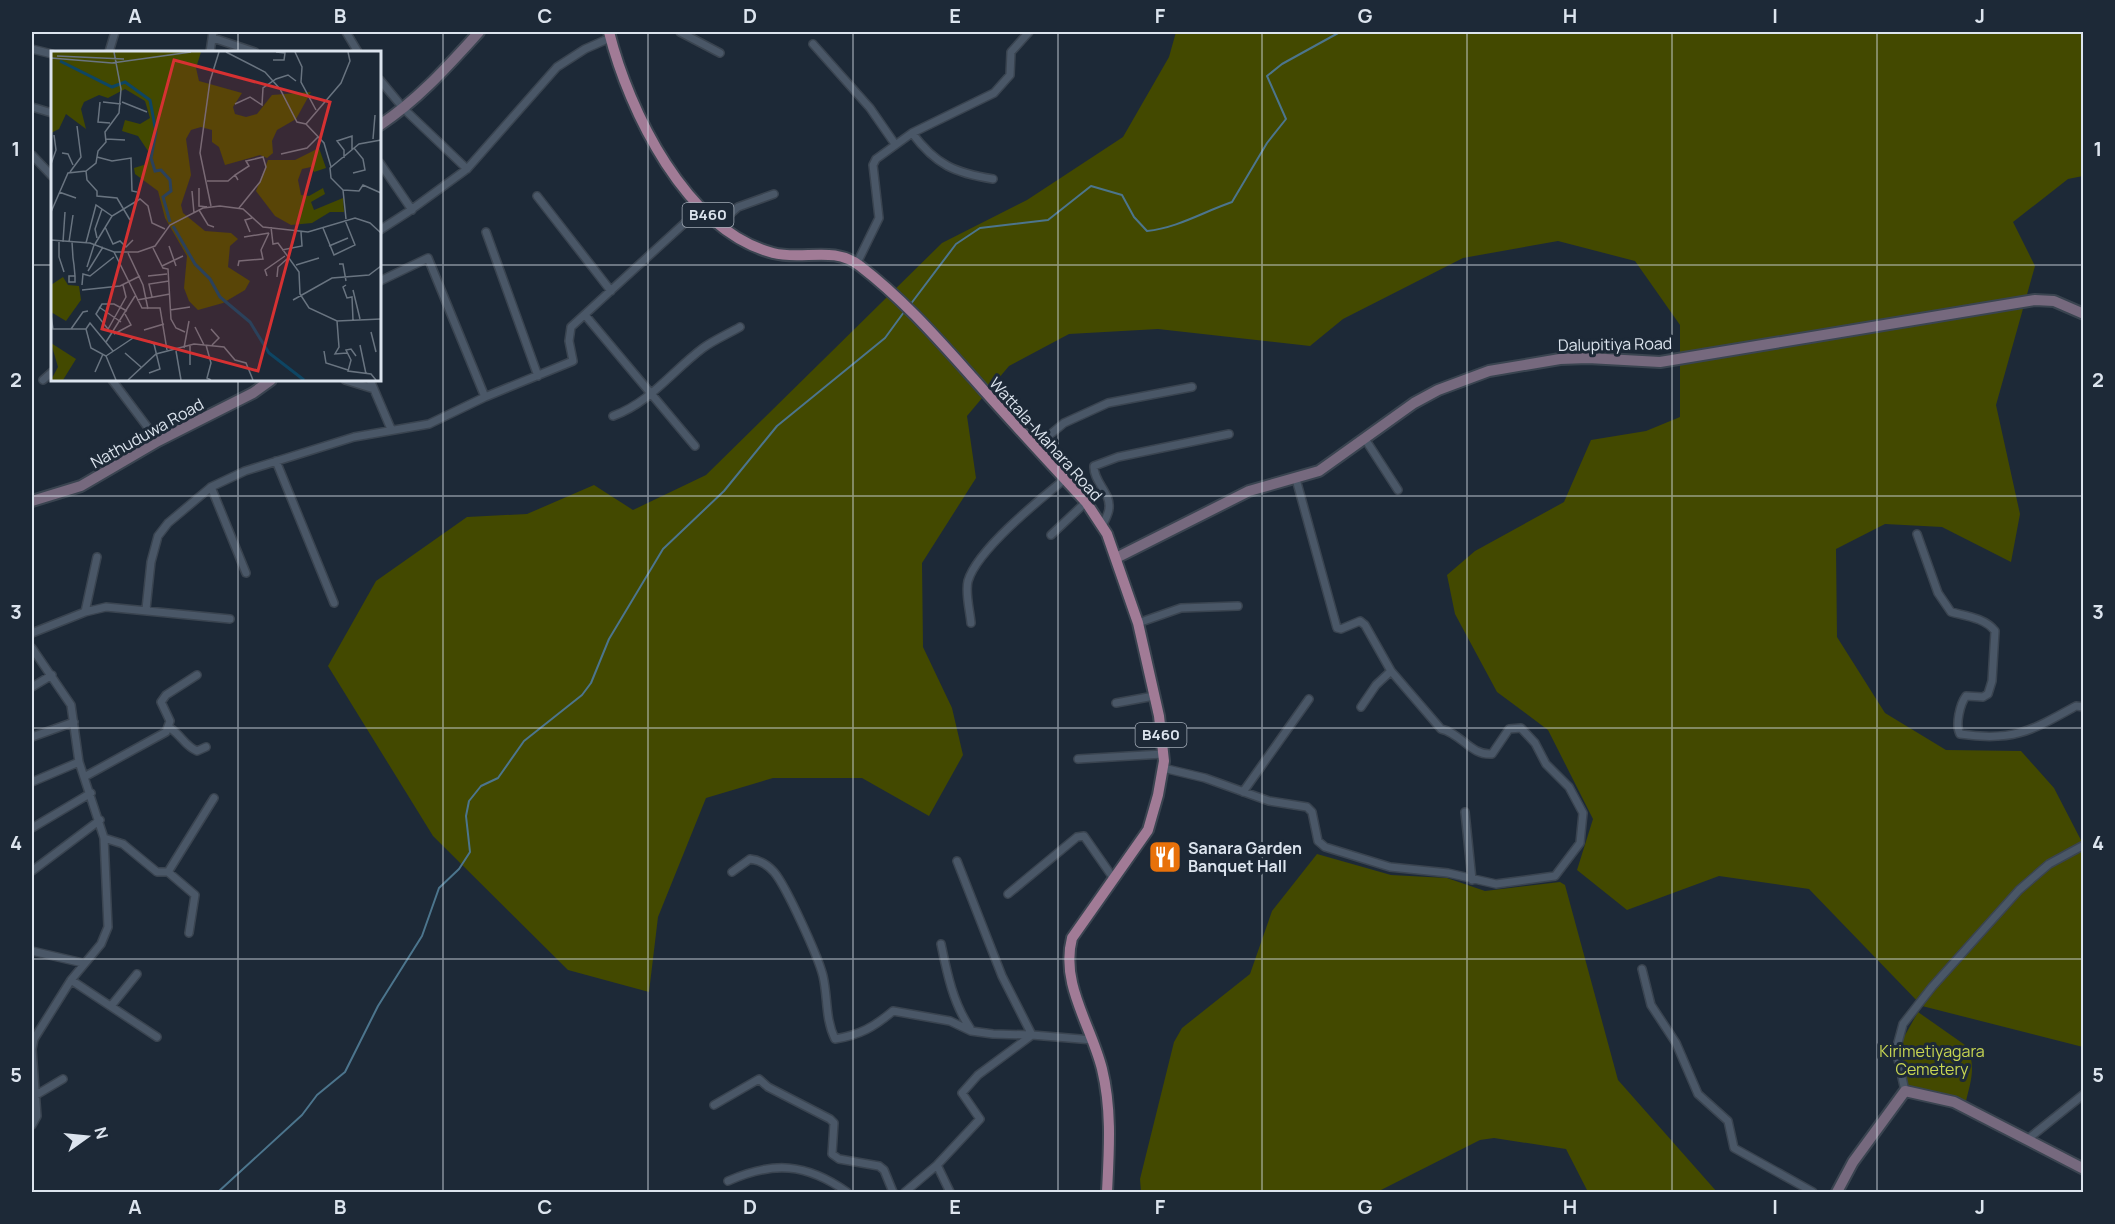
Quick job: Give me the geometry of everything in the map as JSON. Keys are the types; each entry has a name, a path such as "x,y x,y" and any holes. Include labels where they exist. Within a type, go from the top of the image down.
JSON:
{"main road":[{"name":"Wattala-Mahara Road","path":"609,34 622,76 669,170 700,208 719,224 752,245 770,252 795,257 830,253 840,255 857,263 896,293 1086,502 1102,528 1116,558 1138,623 1154,696 1163,768 1148,830 1072,938 1068,955 1069,976 1102,1070 1110,1119 1107,1192"}],"street":[{"path":"109,51 115,32"},
{"path":"346,32 357,51"},
{"path":"381,123 404,109 433,83 479,32"},
{"path":"680,32 720,53"},
{"path":"857,263 879,218 873,165 876,159 912,133 994,93 1011,75 1011,52 1029,32"},
{"path":"381,229 412,210 467,169 557,67 609,34"},
{"path":"210,51 213,35 253,51"},
{"path":"813,44 870,108 895,144"},
{"path":"32,49 51,54"},
{"path":"381,81 404,109 467,169"},
{"path":"32,107 51,113"},
{"path":"912,133 922,147 944,166 965,175 993,179"},
{"path":"32,155 51,175"},
{"path":"381,165 412,210"},
{"path":"719,224 738,207 774,194"},
{"path":"537,196 611,291"},
{"path":"147,609 151,562 158,536 168,523 211,487 276,460 354,437 429,424 485,397 573,361 569,341 571,327 700,208"},
{"path":"486,232 538,376"},
{"path":"381,281 428,258 485,397"},
{"name":"Dalupitiya Road","path":"1116,558 1249,491 1319,471 1414,403 1438,390 1489,371 1569,358 1660,362 2035,300 2054,301 2084,314"},
{"path":"585,315 695,446"},
{"path":"613,416 630,409 652,394 703,348 740,327"},
{"path":"43,380 51,373"},
{"path":"113,381 158,441"},
{"name":"Nathuduwa Road","path":"32,501 81,486 158,441 253,393 270,381"},
{"path":"348,381 374,389"},
{"path":"370,381 391,429"},
{"path":"1035,447 1064,423 1108,403 1192,387"},
{"path":"1102,528 1110,508 1094,472 1094,466 1118,457 1229,434"},
{"path":"1365,439 1398,490"},
{"path":"276,460 334,603"},
{"path":"971,623 968,583 971,575 996,540 1065,479"},
{"path":"1163,768 1205,778 1269,801 1307,807 1312,813 1318,841 1325,847 1390,867 1448,873 1496,884 1555,876 1580,843 1583,813 1569,787 1546,764 1535,743 1521,728 1509,729 1492,754 1484,755 1451,731 1441,729 1391,671 1360,621 1341,629 1336,628 1296,479"},
{"path":"211,487 246,573"},
{"path":"1051,535 1086,502"},
{"path":"1917,534 1938,593 1951,612 1975,618 1990,625 1995,631 1992,681 1988,694 1983,697 1966,696 1963,700 1957,729 1960,734 1991,739 2015,735 2033,730 2076,706 2084,707"},
{"path":"85,612 97,557"},
{"path":"1138,623 1181,608 1238,606"},
{"path":"32,633 85,612 106,607 147,609 230,619"},
{"path":"32,648 71,705 79,762 100,820 104,838 108,927 101,944 83,963 33,1039 37,1116 32,1125"},
{"path":"1361,707 1376,685 1391,671"},
{"path":"32,687 52,675"},
{"path":"197,675 166,695 161,702 170,728 179,734 188,748 197,751 206,747"},
{"path":"1116,704 1154,696"},
{"path":"1243,792 1309,699"},
{"path":"32,737 74,722"},
{"path":"84,777 170,728"},
{"path":"1078,759 1163,754"},
{"path":"32,782 79,762"},
{"path":"32,828 91,793"},
{"path":"168,872 214,798"},
{"path":"1465,812 1472,880"},
{"path":"32,871 100,820"},
{"path":"1008,894 1077,837 1084,836 1113,879"},
{"path":"104,838 123,844 157,872 168,872 195,895 189,933"},
{"path":"1837,1192 1853,1162 1905,1090 1896,1050 1903,1024 1932,987 2019,890 2049,864 2084,846"},
{"path":"732,872 750,859 759,861 774,872 810,942 823,976 830,1029 835,1039 857,1035 870,1029 893,1011 950,1021 971,1031 1093,1040"},
{"path":"957,861 1002,976 1032,1035"},
{"path":"941,944 950,985 963,1018 971,1031"},
{"path":"32,951 83,963"},
{"path":"1642,969 1651,1005 1676,1042 1698,1094 1728,1121 1734,1148 1812,1192"},
{"path":"111,1006 137,974"},
{"path":"71,980 157,1037"},
{"path":"905,1192 937,1165 980,1119 979,1114 964,1099 962,1093 965,1087 1032,1035"},
{"path":"36,1095 63,1079"},
{"path":"714,1105 759,1079 768,1087 830,1119 834,1124 832,1154 839,1159 879,1166 885,1170 893,1192"},
{"path":"1905,1090 1954,1102 2084,1169"},
{"path":"2028,1139 2084,1094"},
{"path":"937,1165 950,1192"},
{"path":"728,1181 751,1170 770,1166 801,1169 831,1181 847,1192"}],"green space":[{"path":"1176,32 2083,32 2083,176 2068,179 2013,222 2035,266 1996,405 2020,514 2011,562 1942,527 1885,524 1836,549 1837,637 1885,713 1946,750 2021,751 2054,788 2083,844 2083,1047 1922,1006 1809,889 1719,876 1627,910 1577,870 1593,819 1548,730 1497,692 1455,614 1447,575 1475,551 1564,502 1591,440 1646,431 1680,417 1680,325 1635,261 1558,241 1463,258 1343,319 1310,346 1158,329 1069,334 1009,366 967,416 976,478 922,563 923,647 952,708 963,755 929,816 862,778 773,778 706,798 658,917 649,992 568,970 433,836 328,666 376,581 467,517 527,514 594,485 633,510 706,475 942,243 1027,200 1123,137 1169,57"},
{"path":"1317,854 1391,875 1447,878 1485,891 1560,882 1565,885 1618,1080 1717,1192 1588,1192 1566,1149 1494,1138 1480,1140 1377,1192 1141,1192 1140,1179 1174,1042 1182,1028 1250,974 1272,911"},
{"name":"Kirimetiyagara Cemetery","path":"1918,1012 1965,1045 1969,1052 1972,1072 1966,1101 1918,1090 1905,1084 1900,1044"}],"waterway":[{"path":"910,305 956,244 980,228 1048,220 1091,186 1122,195 1134,217 1147,231 1179,223 1232,202 1267,143 1286,119 1267,76 1282,64 1340,32"},
{"path":"218,1192 302,1115 317,1095 345,1072 378,1006 422,936 439,888 459,869 470,852 466,816 469,801 481,786 498,778 524,741 582,695 591,683 609,639 663,549 724,491 777,426 885,338 904,312"}],"place":[{"name":"Sanara Garden Banquet Hall","path":"1165,857"}]}
